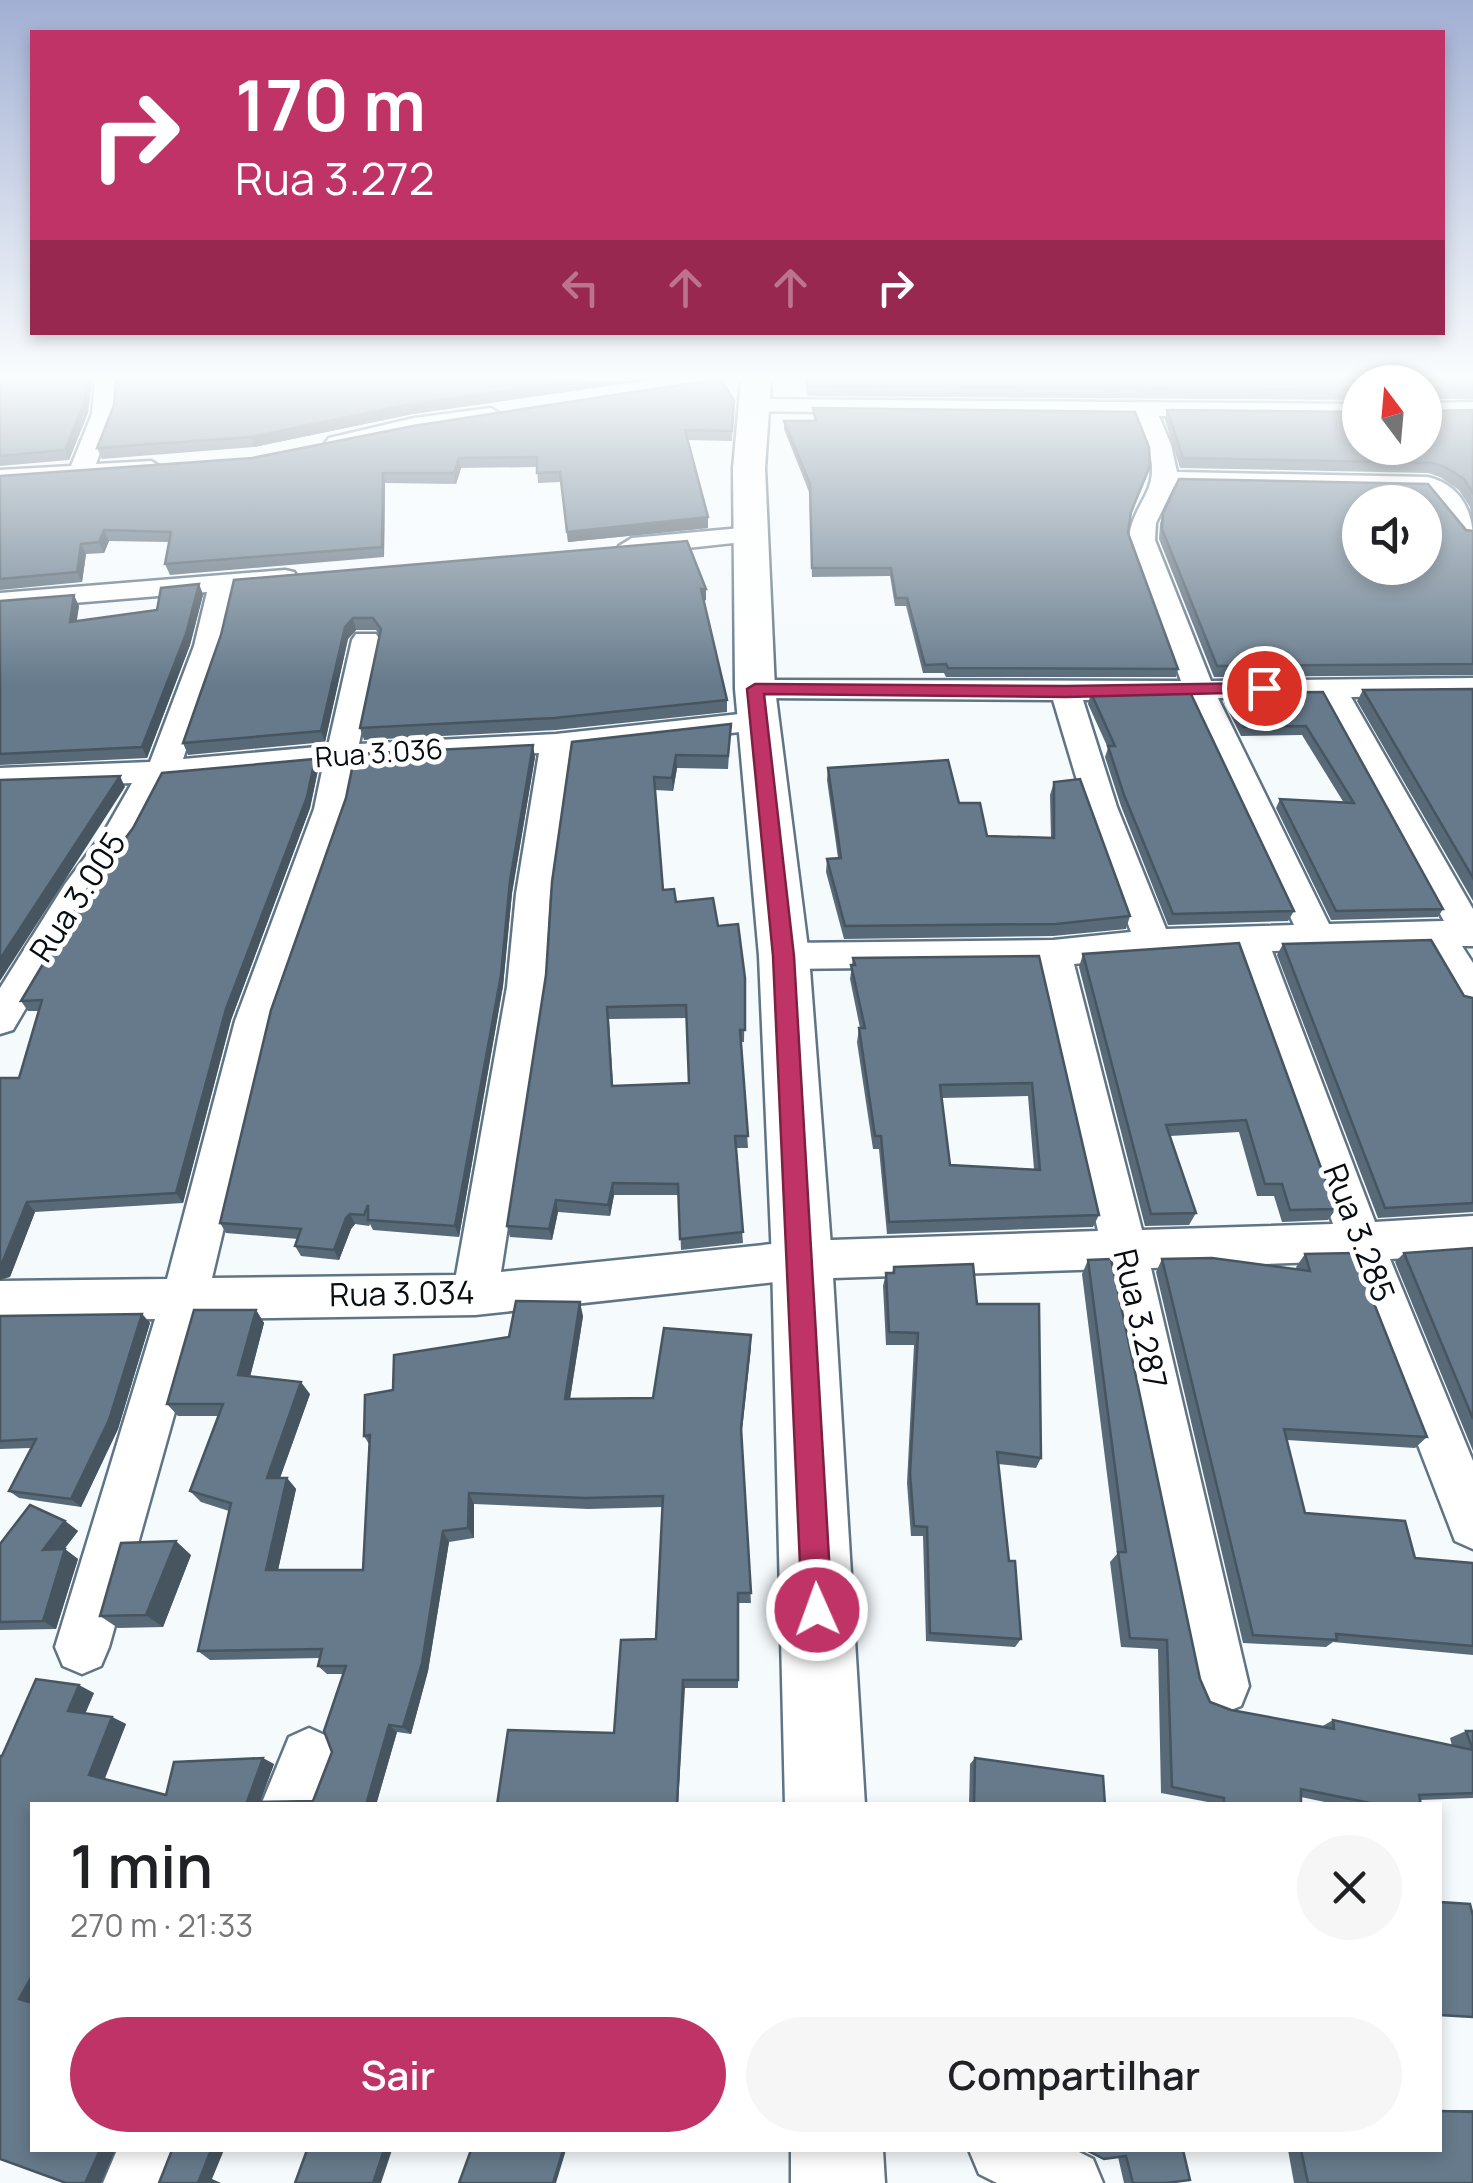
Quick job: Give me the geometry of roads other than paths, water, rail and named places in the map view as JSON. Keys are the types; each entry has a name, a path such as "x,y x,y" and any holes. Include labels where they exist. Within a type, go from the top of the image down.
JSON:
{"street":[{"path":"752,482 756,705 784,956 802,1260 825,1802"},
{"path":"1163,482 1140,526 1142,540 1199,689 1318,938"},
{"path":"1316,482 1428,484 1439,488 1473,533"},
{"path":"615,548 752,535"},
{"path":"0,600 321,574"},
{"name":"Rua 3.005","path":"1,1017 76,892 118,837 158,772 208,646 223,584"},
{"path":"82,1647 185,1296 254,1021 276,948 330,809 366,640"},
{"path":"1330,687 1460,934 1473,996"},
{"path":"1464,687 1473,711"},
{"name":"Rua 3.036","path":"0,778 158,772 343,754 556,743 756,705 1066,692 1464,687"},
{"path":"1066,692 1101,806 1152,942"},
{"path":"475,1295 526,987 533,894 556,743"},
{"path":"784,956 1052,953 1152,942 1460,934"},
{"name":"Rua 3.285","path":"1250,941 1361,1242 1473,1522"},
{"name":"Rua 3.287","path":"1052,953 1125,1251 1221,1686"},
{"name":"Rua 3.034","path":"0,1302 185,1296 475,1295 802,1260 1125,1251 1473,1235"},
{"path":"137,2183 150,2152"},
{"path":"837,2152 838,2183"},
{"path":"1006,2152 1069,2183"}]}
